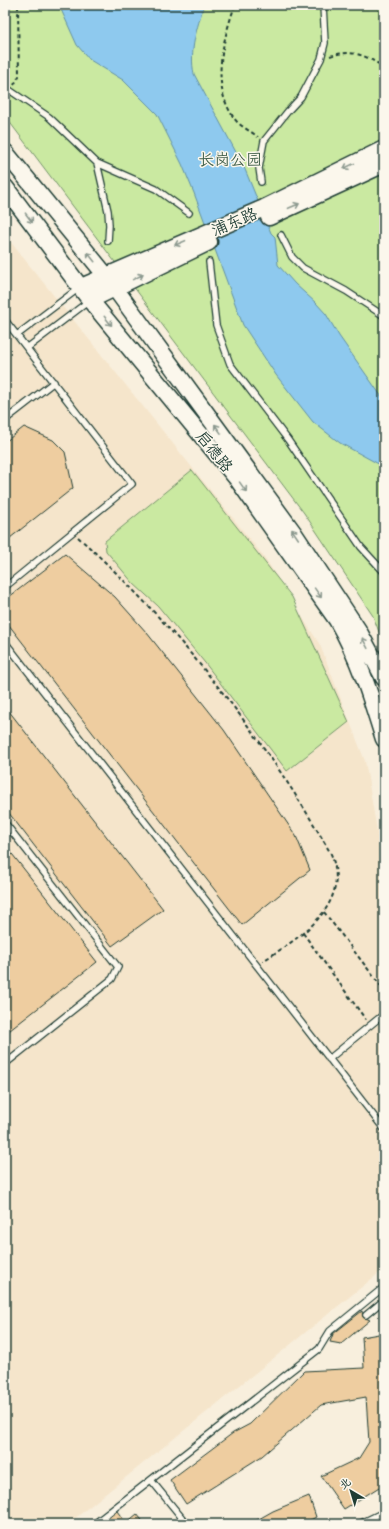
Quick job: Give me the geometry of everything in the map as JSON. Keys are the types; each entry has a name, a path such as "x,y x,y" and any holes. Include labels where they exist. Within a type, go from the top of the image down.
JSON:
{"main road":[{"name":"浦东路","path":"81,287 105,275 264,208 384,149"},
{"name":"启德路","path":"5,152 115,288 293,532 358,630 384,678"},
{"name":"浦东路","path":"90,300 202,246 310,199 384,164"},
{"name":"启德路","path":"5,187 90,300 238,480 336,620 350,642 367,683 384,739"}],"lane":[{"path":"261,182 259,168 264,141 288,110 301,97 321,59 324,43 323,5"},
{"path":"5,87 48,117 97,163 156,189 189,213"},
{"path":"97,163 110,225 108,241"},
{"path":"281,235 292,257 303,268 346,291 384,316"},
{"path":"209,262 216,325 230,364 288,440 361,546 384,572"},
{"path":"17,335 81,287"},
{"path":"27,348 90,300"},
{"path":"5,320 132,484 5,587"},
{"path":"5,420 54,382"},
{"path":"5,642 384,1129"},
{"path":"5,823 118,967 112,979 5,1064"},
{"path":"329,1059 384,1014"},
{"path":"94,1524 319,1349 330,1331 384,1288"},
{"path":"366,1315 384,1300"},
{"path":"151,1480 187,1524"},
{"path":"359,1524 384,1512"}],"path":[{"path":"11,91 19,76 18,5"},
{"path":"235,5 228,27 221,60 221,81 224,98 234,119 264,141"},
{"path":"321,59 339,53 360,53 384,67"},
{"path":"72,532 130,586 177,638 278,769 323,840 335,864 336,876 334,892 324,912 303,934 256,965"},
{"path":"324,912 384,990"},
{"path":"303,934 370,1026"}],"shaded area":[{"path":"5,235 265,558 320,645 365,761 384,872 384,1269 68,1524 5,1524"}],"green space":[{"name":"长岗公园","path":"5,5 384,5 384,645 373,616 304,513 5,116"},
{"path":"192,470 292,597 349,722 287,771 205,663 158,606 133,583 106,551 105,541"}],"water":[{"path":"59,5 204,5 196,31 193,48 192,57 194,74 244,167 271,233 275,237 278,265 326,314 339,336 384,400 384,467 340,443 313,422 276,375 243,325 194,193 182,164 157,114 123,80 90,60 77,45"}],"building":[{"path":"24,427 53,440 65,452 73,488 5,542 5,442"},
{"path":"65,554 115,597 147,633 224,730 296,836 310,870 242,925 5,620 5,600"},
{"path":"5,706 163,909 112,946 5,808"},
{"path":"5,845 97,962 5,1034"},
{"path":"362,1311 363,1317 370,1320 341,1344 330,1342 333,1334"},
{"path":"384,1333 384,1484 344,1509 321,1476 359,1458 369,1442 366,1397 321,1405 262,1456 186,1504 170,1480 233,1433 250,1424 304,1371 364,1368 362,1337"},
{"path":"309,1496 316,1517 303,1524 250,1524 273,1511"},
{"path":"117,1511 126,1523 137,1514 145,1524 101,1524"}]}
